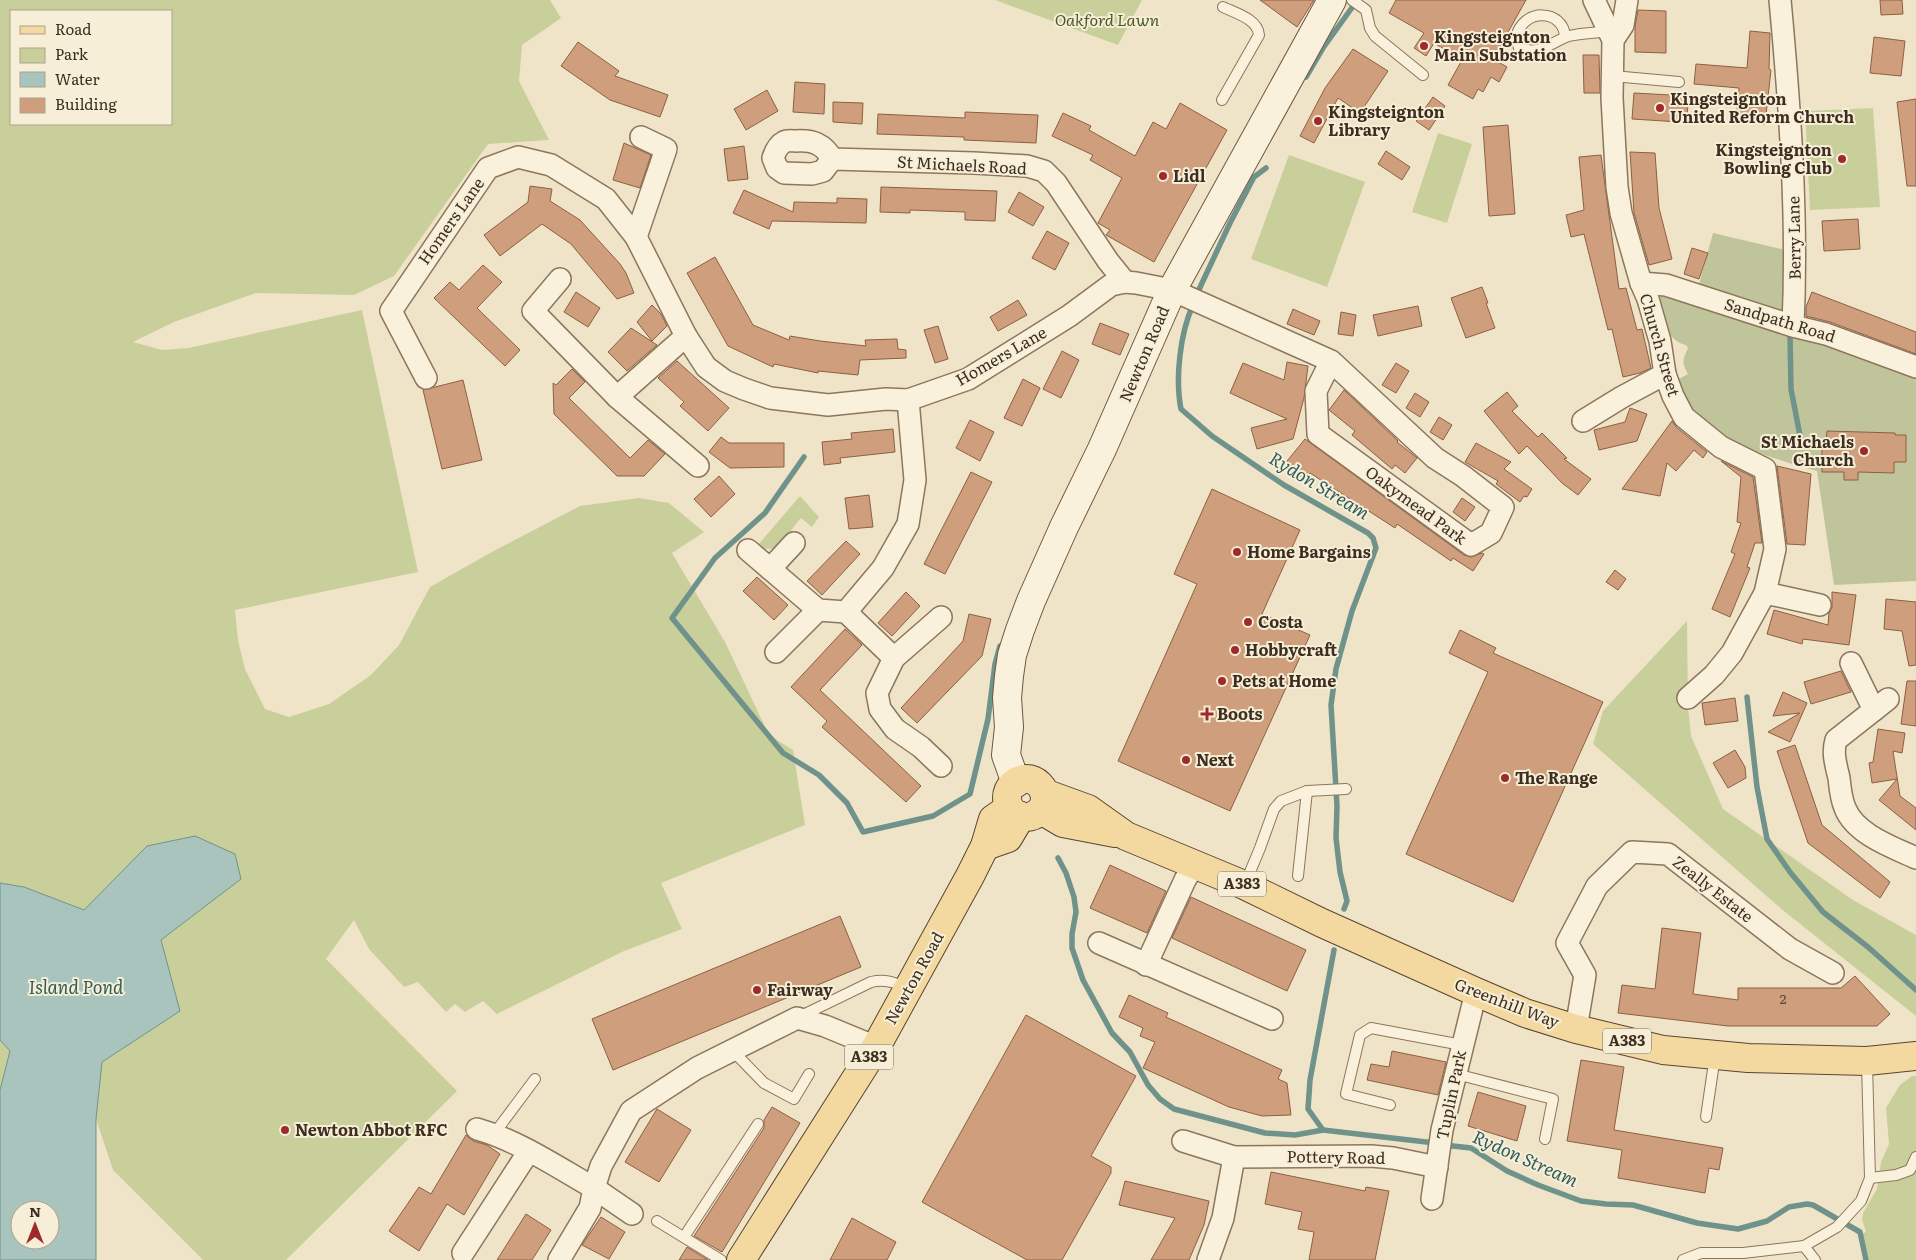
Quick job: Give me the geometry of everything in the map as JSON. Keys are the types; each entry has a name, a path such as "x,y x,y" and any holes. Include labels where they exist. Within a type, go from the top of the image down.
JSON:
{"main road":[{"name":"Newton Road","path":"741,1260 876,1047 985,846 1008,838 1027,798 1006,756 1009,727 1007,698 1009,676 1012,655 1020,630 1064,527 1262,124 1332,0"},
{"name":"Greenhill Way","path":"1027,798 1063,823 1126,836 1244,885 1322,924 1524,1013 1576,1029 1663,1050 1715,1055 1757,1058 1866,1060 1916,1056"}],"street":[{"name":"Church Street","path":"1594,0 1611,36 1617,187 1621,213 1660,341 1665,374 1684,417 1721,447 1765,469 1775,549 1765,593 1732,653 1714,675 1688,698"},
{"name":"Church Street","path":"1611,36 1623,25 1627,0"},
{"name":"Berry Lane","path":"1780,0 1794,207 1795,269 1793,326"},
{"path":"636,237 666,149 641,137"},
{"name":"Homers Lane","path":"426,378 391,311 488,168 518,157 552,165 606,199 636,237 686,336 706,367 725,380 770,398 828,405 886,399 908,400 968,379 1069,316 1111,285 1125,282"},
{"name":"St Michaels Road","path":"832,159 1027,166 1044,171 1056,182 1108,261 1125,282"},
{"path":"560,279 532,311 617,397 698,466"},
{"path":"1125,282 1179,293"},
{"name":"Sandpath Road","path":"1641,283 1666,285 1793,326 1826,334 1916,367"},
{"name":"Oakymead Park","path":"1179,293 1330,361 1435,458 1463,476 1503,507 1491,533 1471,545 1318,434 1316,391 1330,361"},
{"path":"617,397 686,336"},
{"path":"1583,421 1665,374"},
{"path":"846,612 883,568 908,524 915,480 908,400"},
{"path":"770,569 794,544"},
{"path":"748,550 818,610 846,612 894,658"},
{"path":"1765,593 1820,605"},
{"path":"776,652 818,610"},
{"path":"941,617 894,658 880,683 877,693 880,709 895,729 921,747 941,766"},
{"path":"1851,663 1881,705 1836,740 1834,748 1844,808 1850,819 1863,830 1916,858"},
{"name":"Zeally Estate","path":"1576,1029 1585,975 1567,943 1597,886 1632,852 1668,854 1790,949 1833,973"},
{"path":"1146,965 1185,880 1194,865"},
{"path":"1099,943 1272,1019"},
{"name":"Tuplin Park","path":"1432,1199 1442,1130 1476,992"},
{"path":"559,1260 590,1208 600,1166 631,1111 697,1068 797,1018 825,1026 876,1047"},
{"path":"485,1131 529,1151 594,1188 632,1214"},
{"name":"Pottery Road","path":"1182,1141 1234,1157 1371,1156 1393,1158 1437,1167"},
{"path":"463,1253 529,1151"},
{"path":"1208,1260 1222,1218 1234,1157"}],"lane":[{"path":"1352,0 1366,10 1370,28 1375,36 1423,75"},
{"path":"1222,100 1259,35 1258,28 1254,23 1223,6"},
{"path":"1566,37 1564,29 1555,19 1537,15 1528,18 1521,25 1516,38 1519,48 1541,50 1566,37 1578,34 1611,36"},
{"path":"1613,76 1679,82"},
{"path":"1244,885 1274,809 1281,801 1307,791 1346,789"},
{"path":"1298,876 1307,791"},
{"path":"797,1018 872,982 882,980 895,982 908,989"},
{"path":"1390,1105 1346,1094 1360,1035 1371,1028 1462,1045"},
{"path":"732,1050 764,1082 794,1099 809,1074"},
{"path":"1706,1117 1715,1055"},
{"path":"1683,1260 1701,1253 1743,1253 1804,1246 1837,1227 1861,1201 1870,1178 1866,1060"},
{"path":"1456,1074 1553,1099 1545,1139"},
{"path":"485,1131 535,1079"},
{"path":"684,1237 758,1124"},
{"path":"1870,1178 1896,1175 1910,1170 1916,1157"},
{"path":"657,1221 721,1260"},
{"path":"1804,1246 1815,1260"}],"green space":[{"path":"0,0 550,0 561,18 522,45 519,81 549,140 488,144 394,276 354,295 256,293 174,322 133,342 162,350 188,348 362,310 418,572 235,610 238,640 245,669 265,709 289,717 329,704 371,675 399,645 430,587 580,506 639,498 669,503 704,532 672,553 725,642 769,735 793,750 805,825 661,883 682,929 624,951 497,1014 483,1001 465,1012 455,1004 446,1012 418,982 404,987 369,949 354,920 326,959 457,1091 286,1260 203,1260 113,1170 96,1119 102,1062 179,1011 161,940 240,879 147,846 84,910 24,887 0,883"},
{"name":"Oakford Lawn","path":"995,0 1142,0 1118,45"},
{"name":"Kingsteignton Bowling Club","path":"1873,108 1880,207 1810,210 1805,111"},
{"path":"1438,133 1472,144 1447,223 1412,212"},
{"path":"1289,155 1365,182 1327,287 1251,259"},
{"path":"1713,233 1790,251 1788,318 1698,288"},
{"path":"1663,295 1820,341 1916,372 1916,581 1834,585 1817,471 1766,455 1731,440 1702,420 1690,407 1673,376 1677,380 1688,374 1684,361 1688,348 1674,339 1666,327 1657,299"},
{"path":"800,496 819,517 812,527 801,518 777,548 765,549 757,546"},
{"path":"1687,621 1688,707 1691,736 1723,809 1853,900 1916,935 1916,1016 1785,912 1593,744 1603,711"},
{"path":"0,1040 10,1051 0,1090"},
{"path":"1912,1076 1916,1076 1916,1260 1867,1260 1859,1238 1866,1231 1862,1220 1863,1213 1877,1189 1881,1162 1889,1144 1886,1108 1900,1085"}],"water":[{"name":"Island Pond","path":"195,836 235,854 241,879 161,940 180,1011 102,1062 96,1119 96,1260 0,1260 0,1090 10,1051 0,1040 0,883 24,887 84,910 147,846"}],"building":[{"path":"1260,0 1314,0 1297,27"},
{"path":"1396,0 1526,0 1493,59 1507,67 1499,82 1491,77 1483,92 1478,89 1473,99 1448,85 1462,60 1434,43 1426,56 1414,48 1424,33 1389,13"},
{"path":"1880,0 1902,0 1903,14 1881,15"},
{"path":"1638,10 1666,11 1666,53 1635,52 1635,27"},
{"path":"1750,31 1770,33 1769,69 1771,70 1765,124 1736,121 1739,88 1694,84 1696,64 1747,68"},
{"path":"1874,37 1905,41 1901,76 1870,73"},
{"path":"578,42 619,71 615,76 668,95 660,117 610,100 561,66"},
{"path":"1353,49 1388,71 1360,113 1338,98 1314,143 1300,136 1325,88"},
{"path":"1583,55 1599,55 1600,93 1584,93"},
{"path":"795,82 825,84 824,114 793,112"},
{"path":"767,90 778,111 746,130 734,109"},
{"name":"Kingsteignton United Reform Church","path":"1634,93 1689,96 1687,115 1680,115 1680,122 1632,119"},
{"path":"1433,97 1445,106 1429,130 1416,121"},
{"path":"1916,99 1916,186 1907,186 1897,102"},
{"path":"833,102 863,103 862,124 833,122"},
{"name":"Lidl","path":"1180,103 1227,130 1154,262 1106,235 1110,230 1098,223 1122,178 1090,160 1093,155 1052,136 1063,113 1091,126 1089,130 1135,156 1153,122 1166,129"},
{"path":"965,112 1038,115 1036,143 964,140 964,137 877,134 878,114 965,118"},
{"path":"1508,125 1515,214 1489,216 1483,127"},
{"path":"624,143 651,155 640,188 613,180"},
{"path":"744,146 748,179 728,181 724,149"},
{"path":"1386,151 1410,167 1402,180 1378,164"},
{"path":"1630,152 1655,153 1659,208 1672,259 1649,265 1634,213"},
{"path":"1601,155 1619,289 1626,288 1637,330 1642,329 1651,368 1623,377 1612,329 1608,330 1584,234 1571,237 1566,215 1584,210 1579,157"},
{"path":"530,186 552,189 550,201 580,220 620,264 634,293 617,299 571,244 542,224 500,256 484,235 528,202"},
{"path":"881,187 997,191 995,221 965,220 965,212 910,210 910,213 880,212"},
{"path":"744,190 793,212 794,202 837,203 837,198 867,199 866,223 772,221 769,229 733,213"},
{"path":"1019,192 1044,207 1033,226 1008,212"},
{"path":"1858,219 1860,249 1824,251 1822,221"},
{"path":"1047,231 1069,243 1055,270 1032,258"},
{"path":"1692,248 1708,253 1699,279 1684,274"},
{"path":"715,257 753,325 789,340 790,336 866,346 865,340 897,339 898,349 906,350 906,358 860,360 858,375 818,371 818,373 774,364 773,367 728,346 687,273"},
{"path":"483,265 502,282 477,308 520,350 505,366 434,298 450,282 459,290"},
{"path":"1482,287 1495,328 1466,338 1451,298"},
{"path":"576,292 600,308 588,327 564,312"},
{"path":"1812,292 1916,332 1916,354 1830,322 1806,316 1806,307"},
{"path":"1018,300 1027,315 998,331 990,317"},
{"path":"652,305 661,314 667,326 652,341 637,322"},
{"path":"1418,306 1422,326 1378,336 1373,315"},
{"path":"1293,309 1320,321 1314,335 1287,324"},
{"path":"1341,312 1356,315 1353,336 1338,334"},
{"path":"1100,323 1129,334 1120,355 1092,344"},
{"path":"938,326 948,359 935,363 924,330"},
{"path":"631,328 657,345 627,371 608,352"},
{"path":"1062,351 1079,360 1061,398 1043,389"},
{"path":"677,361 729,408 708,431 680,406 684,402 658,378"},
{"path":"1287,362 1308,366 1304,398 1293,439 1257,449 1251,428 1287,419 1230,393 1243,363 1284,380"},
{"path":"1396,363 1409,371 1396,393 1382,385"},
{"path":"572,369 585,382 569,398 630,458 648,440 665,454 644,476 617,476 554,414 553,383 556,385"},
{"path":"1023,379 1040,388 1022,426 1004,418"},
{"path":"463,380 482,460 442,469 423,390"},
{"path":"1344,390 1397,442 1417,458 1405,473 1395,465 1392,469 1352,435 1355,431 1329,410"},
{"path":"1507,392 1518,406 1512,411 1538,437 1542,433 1567,458 1564,459 1591,479 1578,495 1562,483 1527,446 1519,454 1484,411"},
{"path":"1415,393 1429,402 1420,417 1406,408"},
{"path":"1630,408 1647,414 1637,441 1599,450 1594,430 1625,422"},
{"path":"1439,417 1452,425 1443,440 1430,432"},
{"path":"970,420 994,432 980,461 956,448"},
{"path":"1672,421 1676,427 1707,452 1703,458 1694,450 1676,471 1667,463 1660,496 1622,489"},
{"path":"893,429 895,452 840,458 841,463 824,465 822,442 852,439 851,433"},
{"name":"St Michaels Church","path":"1827,431 1906,435 1906,462 1894,462 1894,473 1858,472 1858,480 1844,480 1844,472 1822,472 1822,441 1826,441"},
{"path":"721,437 729,443 784,443 784,467 730,468 709,452"},
{"path":"1305,439 1464,555 1471,557 1484,554 1473,571 1453,558 1451,561 1397,524 1395,528 1310,473 1306,480 1283,466"},
{"path":"1476,443 1511,462 1504,469 1532,489 1527,497 1524,496 1520,502 1496,484 1498,481 1465,462"},
{"path":"1721,461 1753,477 1762,543 1755,543 1747,567 1750,568 1730,617 1712,609 1735,554 1731,552 1741,523 1737,522 1741,477"},
{"path":"1777,466 1811,474 1805,545 1787,544"},
{"path":"971,472 992,482 945,574 924,564"},
{"path":"719,476 735,494 711,517 694,499"},
{"path":"1212,489 1300,530 1262,614 1310,635 1230,811 1118,761 1197,584 1174,574"},
{"path":"869,495 873,527 849,529 845,498"},
{"path":"1462,498 1475,507 1465,521 1453,512"},
{"path":"846,541 860,554 822,595 807,581"},
{"path":"1615,570 1626,579 1618,590 1606,582"},
{"path":"757,577 788,605 774,620 743,591"},
{"path":"906,592 920,606 892,636 878,623"},
{"path":"1832,592 1856,595 1849,645 1803,639 1802,644 1767,634 1774,610 1828,625 1829,613 1832,607"},
{"path":"1886,599 1916,602 1916,665 1909,666 1902,631 1884,629"},
{"path":"969,614 991,619 982,656 917,723 901,708 963,641"},
{"path":"845,629 862,645 820,690 921,786 906,802 822,727 827,721 791,687"},
{"name":"The Range","path":"1460,630 1496,648 1493,653 1603,702 1513,902 1406,854 1488,672 1449,653"},
{"path":"1841,671 1851,692 1811,704 1804,682"},
{"path":"1907,681 1916,681 1916,726 1901,724"},
{"path":"1783,692 1807,703 1790,742 1768,732 1800,713 1773,716"},
{"path":"1735,698 1738,721 1705,725 1702,703"},
{"path":"1878,729 1905,733 1902,753 1893,751 1900,796 1916,808 1916,830 1879,800 1897,779 1872,783 1869,763 1873,762"},
{"path":"1795,745 1822,825 1890,882 1880,898 1808,843 1777,751"},
{"path":"1735,750 1745,767 1746,778 1728,788 1713,763"},
{"path":"1110,865 1166,891 1147,933 1090,908"},
{"path":"1191,897 1306,950 1287,991 1172,938"},
{"path":"840,916 861,967 613,1070 592,1019"},
{"path":"1662,928 1701,933 1693,994 1738,1000 1738,988 1841,988 1855,976 1890,1014 1877,1026 1728,1026 1618,1013 1622,985 1655,989"},
{"path":"1129,995 1168,1013 1166,1017 1282,1070 1278,1079 1287,1083 1291,1115 1262,1116 1229,1107 1143,1068 1155,1042 1140,1036 1143,1028 1119,1017"},
{"path":"1026,1015 1136,1076 1091,1156 1111,1167 1111,1173 1062,1260 1027,1260 922,1202"},
{"path":"1392,1051 1446,1062 1438,1095 1367,1080 1371,1064 1389,1067"},
{"path":"1581,1060 1624,1067 1614,1130 1723,1148 1719,1170 1709,1168 1705,1193 1618,1178 1622,1150 1567,1141"},
{"path":"1478,1092 1526,1106 1517,1141 1468,1126"},
{"path":"772,1107 800,1123 722,1252 694,1236 764,1128 764,1120"},
{"path":"657,1109 691,1130 659,1182 625,1162"},
{"path":"466,1135 473,1141 487,1145 500,1154 464,1215 447,1204 419,1251 389,1231 419,1187 431,1194"},
{"path":"1271,1172 1365,1191 1366,1187 1389,1191 1375,1260 1309,1260 1314,1232 1298,1229 1302,1212 1265,1204"},
{"path":"1125,1181 1209,1201 1204,1225 1189,1260 1151,1260 1175,1218 1119,1205"},
{"path":"526,1214 551,1230 532,1260 497,1260"},
{"path":"601,1217 625,1232 609,1259 582,1245"},
{"path":"852,1218 896,1242 887,1260 830,1260"},
{"path":"687,1247 708,1260 679,1260"}],"waterway":[{"path":"1306,77 1323,48 1356,2"},
{"name":"Rydon Stream","path":"1196,296 1254,177 1266,168"},
{"name":"Rydon Stream","path":"1193,305 1185,329 1180,356 1179,397 1181,409 1212,436 1284,485 1368,533 1373,538 1376,548 1352,611 1336,669 1331,705 1337,806 1336,838 1340,872 1347,901 1344,909"},
{"path":"1790,335 1791,389 1802,446"},
{"path":"804,457 765,513 715,558 672,618 783,753 819,775 847,803 863,832 933,816 970,794 988,719 995,664 1000,646"},
{"path":"1747,697 1757,787 1767,839 1790,872 1823,912 1868,947 1916,990"},
{"path":"1058,858 1066,873 1074,897 1076,912 1072,934 1072,948 1083,980 1112,1033 1130,1052 1148,1085 1160,1099 1174,1109 1265,1133 1295,1135 1323,1130"},
{"name":"Rydon Stream","path":"1334,950 1310,1080 1308,1109 1323,1130 1435,1143"},
{"name":"Rydon Stream","path":"1444,1145 1471,1148 1507,1171 1581,1201 1633,1205 1697,1223 1738,1229 1767,1221 1789,1207 1813,1205 1860,1232 1866,1260"}],"place":[{"name":"Kingsteignton Main Substation","path":"1424,46"},
{"name":"Kingsteignton United Reform Church","path":"1660,108"},
{"name":"Kingsteignton Library","path":"1318,121"},
{"name":"Kingsteignton Bowling Club","path":"1842,159"},
{"name":"Lidl","path":"1163,176"},
{"name":"St Michaels Church","path":"1864,451"},
{"name":"Home Bargains","path":"1237,552"},
{"name":"Costa","path":"1248,622"},
{"name":"Hobbycraft","path":"1235,650"},
{"name":"Pets at Home","path":"1222,681"},
{"name":"Boots","path":"1207,714"},
{"name":"Next","path":"1186,760"},
{"name":"The Range","path":"1505,778"},
{"name":"Fairway","path":"757,990"},
{"name":"Newton Abbot RFC","path":"285,1130"}]}
